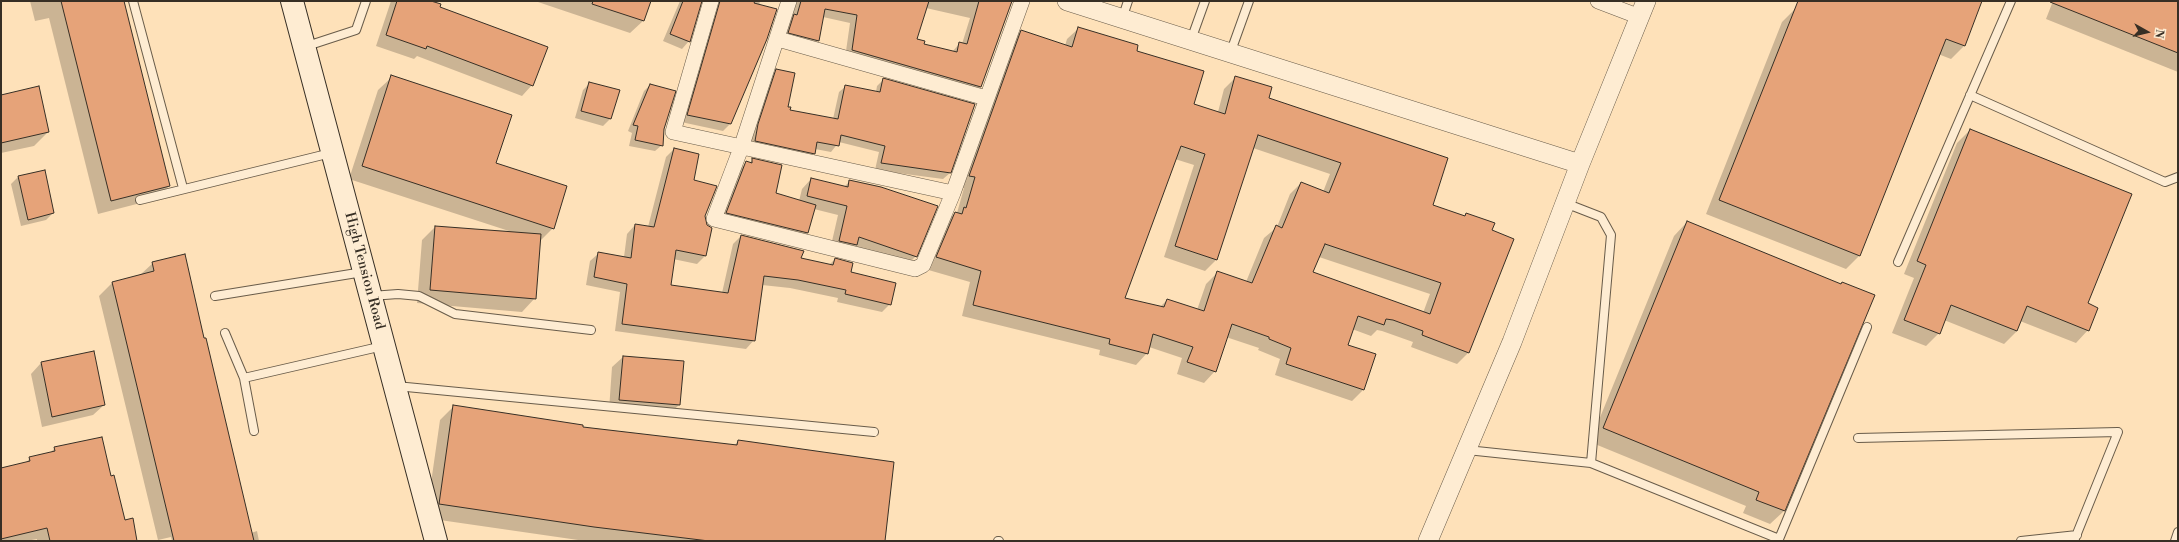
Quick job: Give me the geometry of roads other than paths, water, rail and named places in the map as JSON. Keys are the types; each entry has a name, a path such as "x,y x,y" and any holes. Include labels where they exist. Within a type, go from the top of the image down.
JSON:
{"main road":[{"name":"High Tension Road","path":"292,1 331,153 371,296 436,541"}],"street":[{"path":"712,1 673,132 953,193"},
{"path":"789,1 778,39 741,148 714,219 911,269 915,269 923,265 953,193 1022,1"},
{"path":"1067,1 1125,10 1191,40 1580,164"},
{"path":"1428,541 1512,342 1580,164 1643,9 1598,1"},
{"path":"778,39 986,98"}],"lane":[{"path":"133,1 183,188"},
{"path":"303,47 356,30 366,1"},
{"path":"1191,40 1205,1"},
{"path":"1231,52 1249,1"},
{"path":"1898,262 2011,1"},
{"path":"1970,95 2164,182 2178,177"},
{"path":"140,200 183,188 331,153"},
{"path":"1565,203 1601,217 1611,235 1590,463"},
{"path":"216,296 364,272"},
{"path":"371,296 398,294 419,296 455,314 591,330"},
{"path":"1467,450 1590,463 1779,539 1868,327"},
{"path":"225,333 244,378 254,431"},
{"path":"244,378 384,345"},
{"path":"395,386 874,432"},
{"path":"1858,438 2118,432 2076,538 2021,541"},
{"path":"2175,541 2178,532"}]}
